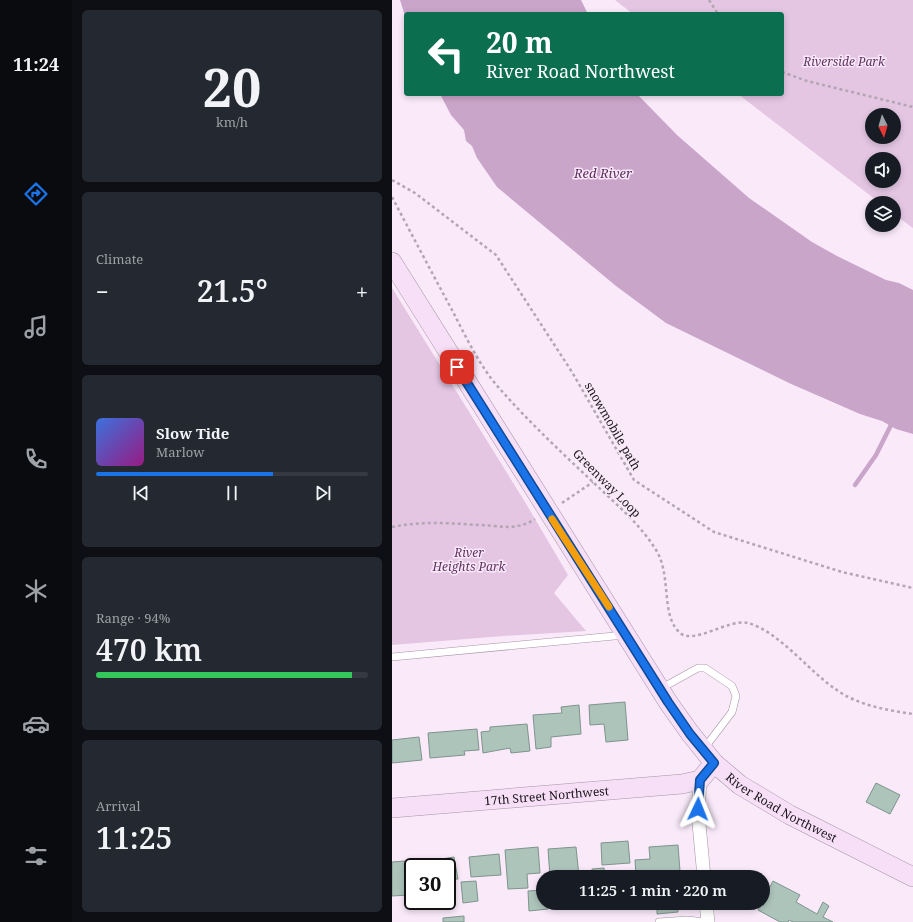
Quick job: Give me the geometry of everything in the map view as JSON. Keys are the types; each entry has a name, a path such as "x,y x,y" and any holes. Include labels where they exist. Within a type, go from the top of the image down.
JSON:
{"street":[{"name":"River Road Northwest","path":"392,262 547,512 660,689 709,756 740,785 764,801 913,877"},
{"path":"703,870 698,813 700,780 709,756"},
{"name":"17th Street Northwest","path":"392,808 663,786 700,780"},
{"path":"706,910 707,922"}],"lane":[{"path":"392,657 626,635"},
{"path":"660,689 698,668 705,668 732,686 736,696 732,712 709,756"},
{"path":"659,922 687,920 707,922"}],"path":[{"path":"709,0 717,12"},
{"path":"784,73 807,81 913,107"},
{"name":"snowmobile path","path":"392,180 415,193 496,255 572,372 634,480 714,532 842,572 913,588"},
{"name":"Greenway Loop","path":"392,197 473,350 498,388 593,482 630,516 657,551 665,573 668,608 672,624 682,635 688,637 720,629 733,622 747,622 769,632 835,689 854,700 886,710 913,714"},
{"path":"392,527 410,523 432,522 503,528 518,527 547,512 593,482"}],"green space":[{"name":"Riverside Park","path":"615,0 913,0 913,228 901,219 901,196 871,196 741,96 784,96 784,12 630,12"},
{"name":"River Heights Park","path":"392,288 525,502 568,575 554,593 586,631 392,645"}],"water":[{"path":"400,0 581,0 587,12 404,12"},
{"name":"Red River","path":"441,96 639,96 677,135 749,198 812,242 886,280 899,283 913,290 913,434 896,429 882,421 860,414 789,383 666,323 616,286 497,187 477,158 472,146 466,141 464,130 451,115"}],"building":[{"path":"625,702 628,740 606,742 604,724 590,725 589,705"},
{"path":"579,705 581,734 551,737 551,747 536,749 533,715 562,713 561,707"},
{"path":"527,724 530,751 511,753 510,748 483,753 481,732 490,731 490,727"},
{"path":"477,729 479,750 464,751 465,755 430,758 428,733"},
{"path":"419,737 422,760 392,763 392,740"},
{"path":"876,783 900,795 890,814 866,802"},
{"path":"628,841 630,863 602,865 601,843"},
{"path":"678,845 680,870 636,870 635,860 650,859 649,847"},
{"path":"538,847 540,870 536,870 536,873 527,874 528,888 508,889 505,850"},
{"path":"576,847 578,870 550,870 548,849"},
{"path":"499,854 501,875 471,877 469,857"},
{"path":"404,861 404,895 392,896 392,862"},
{"path":"456,868 458,879 456,879"},
{"path":"604,868 604,870 592,870"},
{"path":"476,881 478,901 463,903 461,882"},
{"path":"773,881 800,895 796,902 817,914 823,902 829,906 823,917 833,922 793,922 789,920 788,922 780,922 758,910 770,910 770,887"},
{"path":"536,890 536,910 538,910 529,911 528,891"},
{"path":"657,910 678,910 678,912 657,914"},
{"path":"464,916 464,922 443,922 443,918"}],"waterway":[{"path":"855,485 876,455 893,421"}],"slow traffic":[{"path":"552,519 609,607"}],"route":[{"path":"457,367 668,702 690,734 714,763 700,780 698,809"}]}
